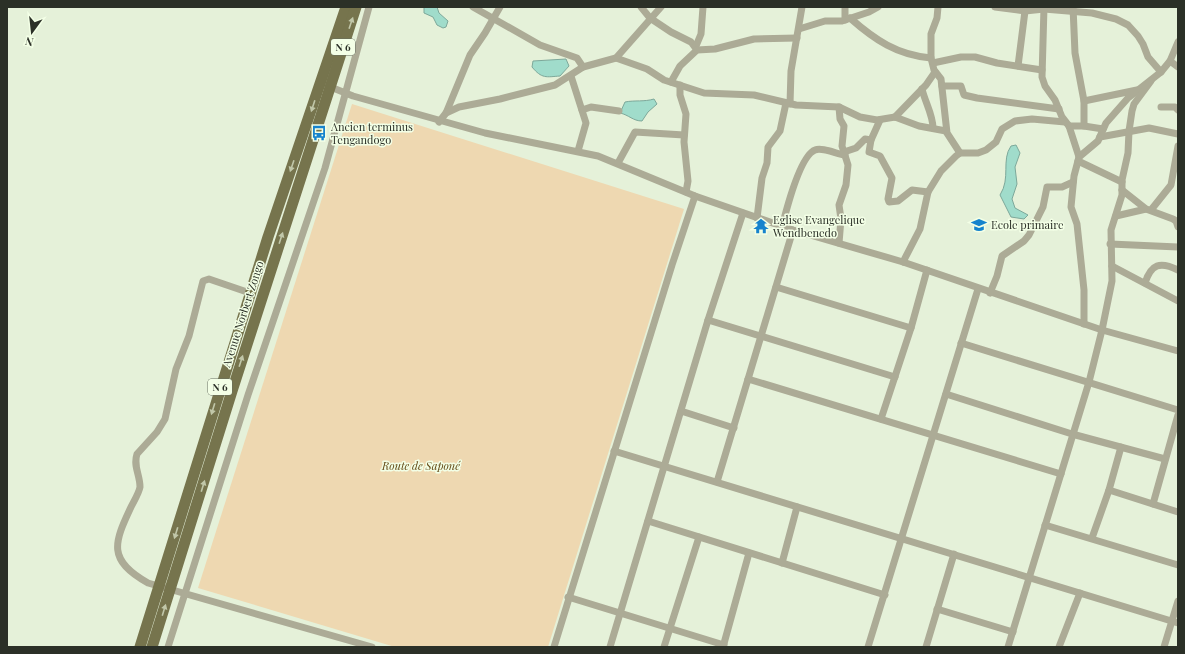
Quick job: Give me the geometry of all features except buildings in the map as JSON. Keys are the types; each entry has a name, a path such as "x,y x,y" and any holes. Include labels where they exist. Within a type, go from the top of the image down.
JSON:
{"main road":[{"name":"Avenue Norbert Zongo","path":"152,647 316,131 325,85 346,7"},
{"name":"Avenue Norbert Zongo","path":"140,647 250,293 325,85 356,7"}],"street":[{"path":"168,647 248,395 324,168 369,7"},
{"path":"472,7 540,45 576,58 584,67"},
{"path":"439,122 446,113 470,55 500,7"},
{"path":"641,7 650,18 671,32 690,41 696,48 715,49 754,40 797,38"},
{"path":"446,113 459,107 500,99 555,85 584,67 616,58 661,7"},
{"path":"671,82 678,68 696,48 701,34 703,7"},
{"path":"757,218 762,178 767,163 768,147 780,131 788,103 802,7"},
{"path":"845,7 848,19 874,38 904,54 932,60 975,57 998,63 1042,70"},
{"path":"799,29 825,21 840,22 869,12 878,7"},
{"path":"938,7 938,14 931,34 932,60 935,72 940,77 942,86 946,131 960,153"},
{"path":"995,7 1025,11 1044,8 1073,10 1101,15 1124,22 1141,40 1148,57 1161,72"},
{"path":"1044,8 1042,70 1045,86 1067,124 1078,159 1073,182 1071,207 1077,224 1084,290 1084,324"},
{"path":"1073,10 1075,54 1084,100 1084,126"},
{"path":"1018,66 1025,11"},
{"path":"1078,159 1095,144 1116,111 1138,90 1161,72 1173,59 1178,42"},
{"path":"616,58 647,69 660,78 706,93 754,95 788,103 839,107 860,117 880,120 895,117 915,124 946,131"},
{"path":"1173,59 1178,67"},
{"path":"895,117 922,89 935,72"},
{"path":"571,76 586,123 578,151"},
{"path":"1008,647 1089,382 1111,292 1111,230 1122,190 1133,107 1151,81"},
{"path":"325,85 344,94 439,122 514,140 578,151 618,163 695,196 757,218 903,262 1102,330 1178,351"},
{"path":"680,85 680,95 686,114 684,135 688,178 686,192"},
{"path":"942,86 961,86 964,95 977,98 1059,109"},
{"path":"922,89 926,105 932,119 933,128"},
{"path":"1084,100 1138,90"},
{"path":"582,110 591,107 619,111"},
{"path":"839,107 840,118 844,126 842,144 848,162 847,176 839,205 841,219 839,243"},
{"path":"1161,107 1175,107 1178,110"},
{"path":"903,262 920,228 928,192 941,171 960,153 978,153 986,150 996,142 1002,130 1015,121 1032,119 1084,126 1101,133 1153,128 1178,134"},
{"path":"880,120 871,140 869,152 880,156 892,177 892,184 888,197 889,201 898,201 912,190 928,192"},
{"path":"618,163 636,132 684,135"},
{"path":"782,226 801,170 810,153 820,149 845,154 856,148 865,139 871,140"},
{"path":"1169,188 1178,146"},
{"path":"1078,159 1122,182"},
{"path":"990,292 997,276 1002,256 1024,241 1029,234 1042,207 1047,186 1062,187 1073,182"},
{"path":"1116,216 1148,210 1169,188 1178,185"},
{"path":"1122,190 1148,210 1177,223"},
{"path":"554,647 568,597 672,264 695,196"},
{"path":"610,647 708,320 743,213"},
{"path":"717,482 793,230"},
{"path":"1110,244 1178,247"},
{"path":"1145,284 1149,273 1157,265 1164,265 1178,270"},
{"path":"1112,266 1178,301"},
{"path":"882,419 911,328 926,270"},
{"path":"250,293 209,279 203,281 189,336 176,369 165,419 160,428 136,458 135,464 140,486 119,535 116,549 124,564 139,577 159,586 352,644 372,647"},
{"path":"776,287 911,328"},
{"path":"868,647 978,288"},
{"path":"708,320 895,377"},
{"path":"961,343 1178,410"},
{"path":"748,378 1061,474"},
{"path":"946,394 1072,434 1165,460"},
{"path":"681,412 734,428"},
{"path":"1153,504 1178,414"},
{"path":"1092,538 1109,490 1121,447"},
{"path":"614,451 1175,622"},
{"path":"1109,490 1178,512"},
{"path":"782,563 798,506"},
{"path":"648,521 885,595"},
{"path":"1045,525 1178,565"},
{"path":"664,647 699,537"},
{"path":"568,597 670,627 724,646 749,553"},
{"path":"926,647 954,554"},
{"path":"1060,647 1080,593"},
{"path":"1164,647 1175,622 1178,601"},
{"path":"937,609 1013,632"}],"green space":[{"name":"Route de Saponé","path":"352,104 684,209 548,647 395,647 198,588"}],"water":[{"path":"424,7 437,7 439,13 448,21 446,27 443,28 437,25 433,17 424,13"},
{"path":"566,59 569,66 560,76 544,76 539,74 532,67 533,61"},
{"path":"654,99 657,104 648,112 642,121 620,113 625,102"},
{"path":"1016,145 1020,153 1015,167 1017,184 1012,199 1015,208 1028,215 1024,219 1011,217 1000,195 1005,182 1008,151 1011,146"}],"place":[{"name":"Ancien terminus Tengandogo","path":"319,133"},
{"name":"Ecole primaire","path":"979,225"},
{"name":"Eglise Evangelique Wendbenedo","path":"761,226"}]}
